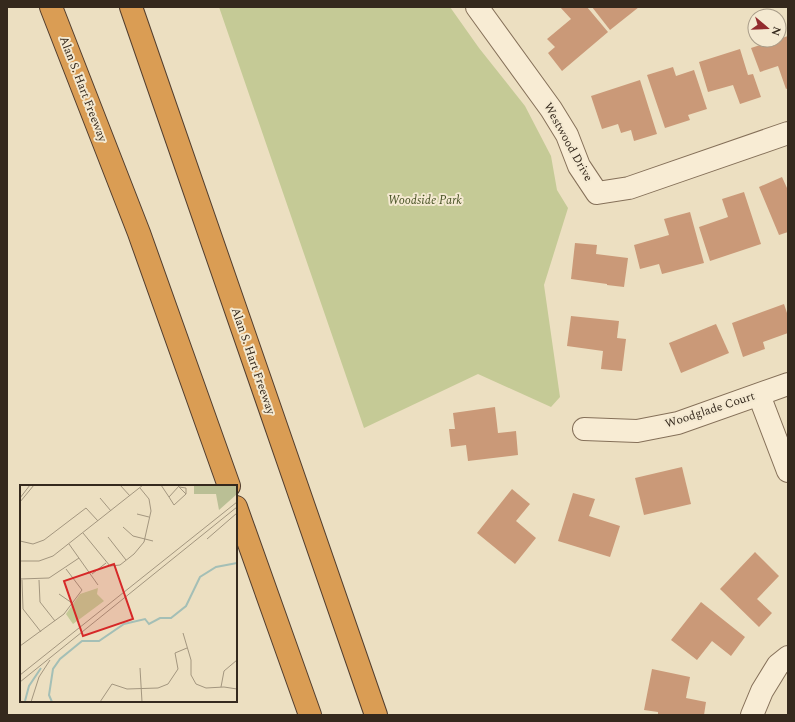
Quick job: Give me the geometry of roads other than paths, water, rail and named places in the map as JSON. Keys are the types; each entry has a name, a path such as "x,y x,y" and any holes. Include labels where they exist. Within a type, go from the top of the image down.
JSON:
{"highway":[{"name":"Alan S. Hart Freeway","path":"51,7 139,233 229,485"},
{"name":"Alan S. Hart Freeway","path":"131,7 376,715"},
{"path":"237,510 310,715"}],"street":[{"name":"Westwood Drive","path":"481,9 551,109 567,135 579,166 597,193 629,188 788,133"},
{"name":"Woodglade Court","path":"584,429 637,431 678,423 788,384"},
{"path":"759,395 788,471"},
{"path":"752,715 762,691 778,665 788,657"}],"park label":[{"name":"Woodside Park","path":"425,200"}]}
